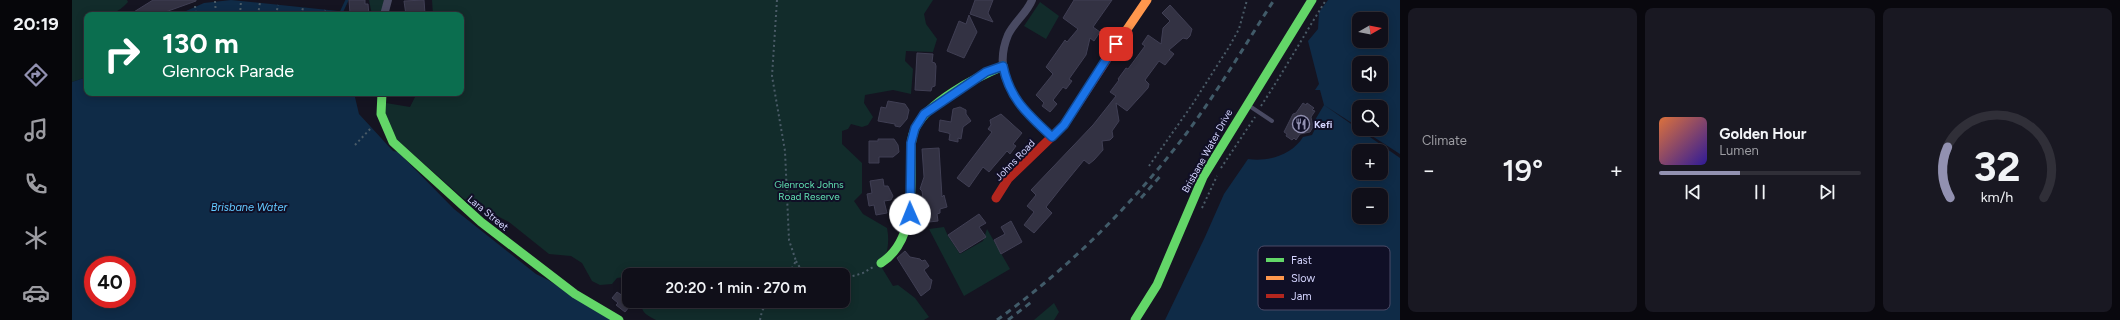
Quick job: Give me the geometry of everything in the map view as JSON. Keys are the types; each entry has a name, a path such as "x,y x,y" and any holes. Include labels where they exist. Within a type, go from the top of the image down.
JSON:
{"street":[{"path":"385,12 388,0"},
{"path":"1032,0 1008,35 1003,66 1006,81 1015,99 1052,137"},
{"name":"Johns Road","path":"996,198 1008,180 1064,125 1147,0"},
{"name":"Brisbane Water Drive","path":"1135,320 1157,285 1203,177 1246,104 1312,0"},
{"path":"880,263 888,259 898,244 910,214 911,143 915,128 924,114 986,72 1003,66"},
{"name":"Lara Street","path":"382,96 381,114 393,142 437,184 481,222 574,294 619,320"}],"lane":[{"path":"1246,104 1272,121"}],"path":[{"path":"777,0 772,76 785,151 789,240 796,261 800,268"},
{"path":"1149,166 1192,105 1229,46 1239,29 1247,0"},
{"path":"1202,209 1217,175 1292,60 1296,48 1326,0"},
{"path":"215,1 216,12"},
{"path":"240,12 241,1"},
{"path":"258,12 260,2"},
{"path":"277,12 278,5"},
{"path":"195,6 196,12"},
{"path":"302,12 303,8"},
{"path":"355,145 372,127"},
{"path":"792,268 796,261"},
{"path":"850,276 863,273 880,263"},
{"path":"760,320 764,308"}],"green space":[{"path":"72,0 127,0 128,2 115,12 84,12 84,78 72,82"},
{"path":"369,0 384,0 382,12 371,12"},
{"name":"Glenrock Johns Road Reserve","path":"432,0 933,0 924,14 926,24 937,39 933,52 906,51 905,61 913,69 911,94 893,90 865,95 864,103 873,117 868,125 862,127 851,124 848,129 842,131 842,144 862,163 862,193 854,201 863,214 887,228 888,248 882,268 893,286 898,285 915,298 929,317 924,320 656,320 647,315 642,308 850,308 850,268 622,268 622,277 617,278 612,284 600,285 592,281 582,263 571,256 549,254 509,222 464,199 397,140 385,115 386,103 410,107 416,96 464,96 464,12 433,12"},
{"path":"1040,2 1059,16 1046,39 1024,26"},
{"path":"944,227 960,254 983,241 987,229 1010,269 964,296 929,229"},
{"path":"1054,303 1059,312 1054,320 1034,320"}],"water":[{"path":"231,0 338,12 184,12 204,3"},
{"path":"1328,0 1400,0 1400,320 1165,320 1224,194 1248,159 1256,160 1279,156 1293,148 1303,137 1312,135 1316,127 1315,120 1324,105 1320,90 1315,90 1319,84 1308,41 1318,29 1319,12"},
{"name":"Brisbane Water","path":"84,78 84,96 355,96 359,114 393,151 398,152 454,209 536,274 611,320 72,320 72,82"}],"pier":[{"path":"1324,105 1352,123 1352,125"},
{"path":"1368,136 1372,136 1384,144 1380,144"},
{"path":"1388,146 1400,154 1400,158 1388,150"}],"building":[{"path":"153,0 196,0 165,12 134,12"},
{"path":"349,0 365,0 365,4 368,4 369,12 350,12"},
{"path":"424,0 425,12 406,12 404,1"},
{"path":"975,0 993,0 988,13 993,22 970,14"},
{"path":"1074,0 1112,0 1093,27 1100,32 1094,41 1090,38 1086,55 1069,79 1072,81 1066,89 1063,87 1053,100 1057,104 1050,112 1042,106 1044,103 1036,95 1053,74 1046,67 1065,40 1067,42 1078,29 1063,18"},
{"path":"1170,5 1192,29 1190,36 1187,39 1183,38 1169,50 1174,54 1165,65 1159,61 1145,80 1149,84 1148,88 1127,111 1116,103 1119,121 1112,131 1113,137 1110,140 1102,141 1103,150 1089,164 1084,160 1046,207 1052,213 1034,233 1024,225 1034,212 1027,206 1036,195 1031,190 1093,125 1116,96 1110,92 1126,68 1128,69 1145,46 1142,44 1148,35 1161,44 1163,28 1170,21 1162,13"},
{"path":"969,15 977,32 964,58 947,51 959,21 966,24"},
{"path":"917,53 933,54 932,62 935,63 936,66 935,86 932,87 931,91 915,90"},
{"path":"888,101 905,104 909,110 907,119 900,127 895,126 895,124 878,121 881,107 886,108"},
{"name":"Kefi","path":"1303,103 1306,105 1307,103 1314,108 1312,110 1315,111 1311,117 1313,127 1310,132 1300,134 1296,140 1294,138 1292,140 1286,136 1287,134 1284,132 1293,114 1296,113"},
{"path":"960,107 966,110 966,114 971,121 963,127 961,139 958,138 958,142 949,140 950,134 939,131 940,120 951,122 953,109"},
{"path":"1001,114 1022,133 1013,144 1016,146 1010,154 1007,151 989,172 983,167 969,187 957,178 992,132 988,129 991,125 990,120"},
{"path":"878,139 894,139 898,145 899,152 893,157 879,157 879,163 869,163 869,141 878,141"},
{"path":"939,148 942,197 944,195 947,207 940,209 940,213 937,214 938,221 929,222 927,211 916,213 924,205 922,191 920,189 924,177 922,149"},
{"path":"883,179 884,186 888,186 893,196 891,200 884,201 887,213 876,215 874,205 869,206 867,194 872,193 870,181"},
{"path":"979,214 986,223 979,227 986,237 960,253 948,235"},
{"path":"1011,221 1022,242 1001,254 994,240 1005,234 1001,227"},
{"path":"905,251 910,257 920,259 922,261 925,260 929,266 924,270 932,280 930,289 921,296 897,258"},
{"path":"617,292 622,295 622,308 628,308 625,312 616,305 618,303 612,298"}],"waterway":[{"path":"341,12 347,0"}],"railway":[{"path":"997,320 1024,300 1075,257 1144,186 1198,118 1274,0"},
{"path":"1141,198 1162,174"},
{"path":"1008,320 1034,300"}],"traffic: fast":[{"path":"1135,320 1157,285 1203,177 1312,0"},
{"path":"881,263 892,254 900,243 905,231 910,203 911,149 913,133 921,119 941,100 967,84 1003,66"},
{"path":"382,96 381,114 393,142 481,222 575,294 619,320"}],"traffic: slow":[{"path":"1117,44 1147,0"}],"traffic: jam":[{"path":"996,198 1008,179 1064,125 1117,44"}],"place":[{"name":"Kefi","path":"1301,124"}],"route":[{"path":"910,214 911,143 915,128 924,114 986,72 1003,66 1006,81 1015,99 1052,137 1064,125 1116,44"}]}
